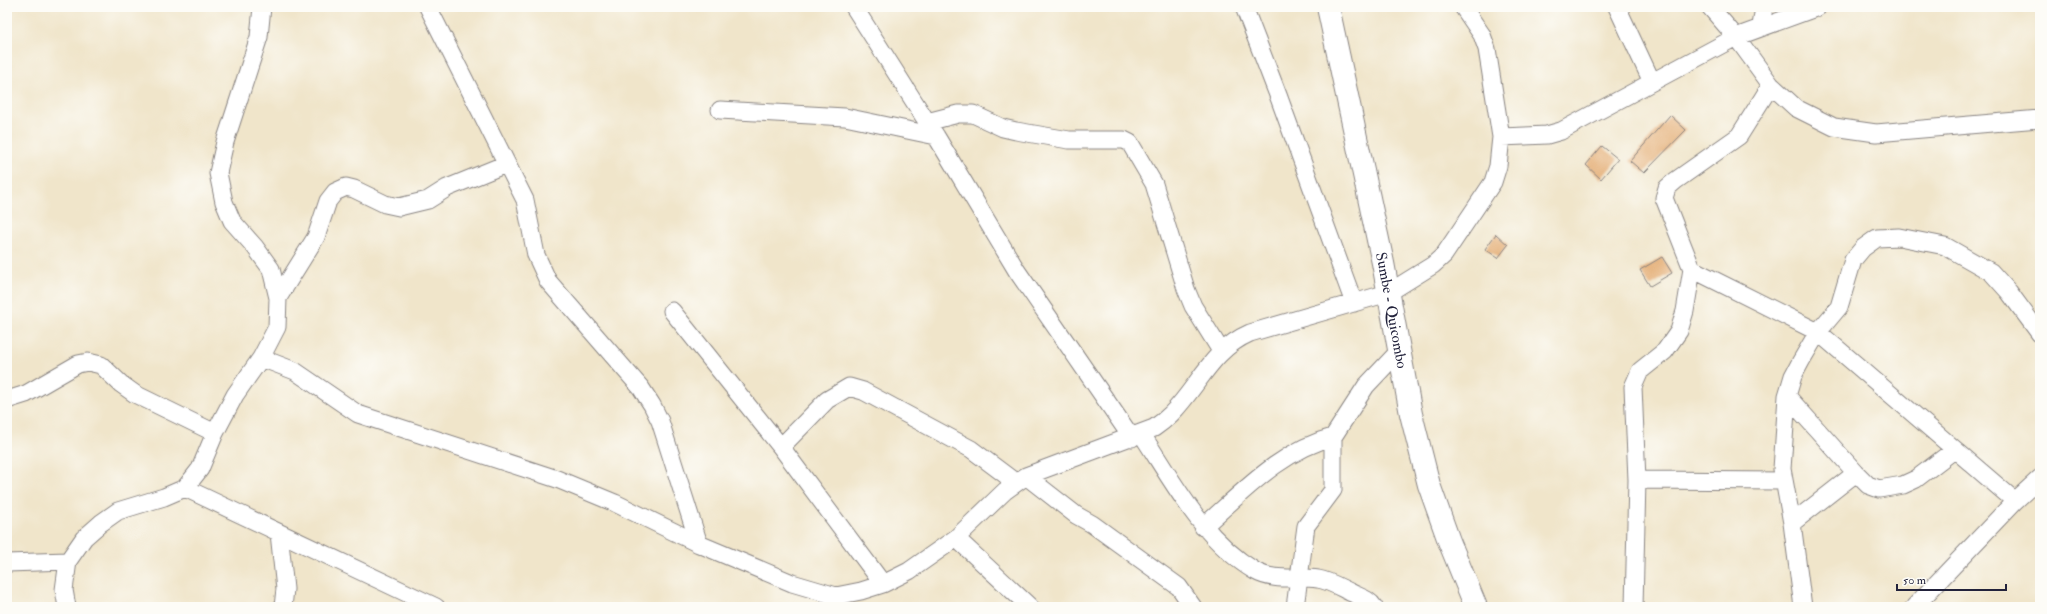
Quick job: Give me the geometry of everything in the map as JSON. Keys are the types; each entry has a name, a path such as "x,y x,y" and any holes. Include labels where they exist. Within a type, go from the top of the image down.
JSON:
{"main road":[{"name":"Sumbe - Quicombo","path":"1328,7 1400,350 1411,414 1429,484 1449,541 1476,607"}],"street":[{"path":"67,607 64,590 68,561 84,538 118,511 164,497 185,488 200,469 215,434 235,395 261,358 277,327 278,298 271,269 255,247 232,221 224,202 218,173 225,142 258,37 262,7"},
{"path":"428,7 525,200 536,255 548,281 641,388 660,421 699,544"},
{"path":"854,7 931,129 1017,271 1203,527 1217,542 1256,571 1270,577 1300,578 1329,582 1365,598 1374,607"},
{"path":"1244,7 1278,95 1354,303"},
{"path":"261,358 295,371 358,414 557,479 615,503 699,544 840,602 861,591 883,584 909,571 956,538 1021,479 1154,428 1171,415 1221,351 1234,340 1250,333 1388,293 1433,265 1444,255 1493,182 1498,166 1501,137 1487,49 1482,35 1463,7"},
{"path":"1617,7 1652,82"},
{"path":"1710,7 1736,37 1771,85 1796,108 1834,128 1857,132 1876,133 2040,119"},
{"path":"1761,26 1764,7"},
{"path":"1501,137 1547,135 1561,131 1736,37 1761,26 1818,7"},
{"path":"1634,607 1637,480 1633,387 1640,371 1665,351 1679,330 1685,311 1692,269 1666,207 1664,198 1667,188 1738,136 1771,85"},
{"path":"720,110 846,117 931,129 958,114 973,114 1003,128 1016,131 1069,140 1124,140 1130,143 1154,184 1186,289 1193,306 1221,351"},
{"path":"278,298 316,237 328,201 335,192 346,187 354,188 386,204 399,207 428,200 447,188 506,164"},
{"path":"1803,607 1792,523 1784,481 1782,456 1788,396 1793,376 1818,332 1839,307 1853,260 1858,254 1877,238 1899,238 1945,246 1990,272 2009,292 2040,334"},
{"path":"1692,269 1818,332 2014,501"},
{"path":"672,311 780,447 883,584"},
{"path":"1295,607 1306,526 1333,490 1333,437 1366,386 1400,350"},
{"path":"7,400 26,394 78,364 88,362 101,365 121,384 135,394 215,434"},
{"path":"780,447 827,400 849,387 863,391 971,449 1092,524 1179,587 1193,607"},
{"path":"1788,396 1856,473 1868,485 1879,489 1890,488 1916,479 1954,450"},
{"path":"1203,527 1262,474 1313,442 1333,437"},
{"path":"1792,523 1856,473"},
{"path":"1914,607 2014,501 2040,478"},
{"path":"1637,480 1784,481"},
{"path":"185,488 436,607"},
{"path":"279,533 285,589 283,607"},
{"path":"956,538 1030,607"},
{"path":"7,563 68,561"}],"building":[{"path":"1670,115 1686,130 1644,173 1630,161"},
{"path":"1602,146 1618,159 1601,179 1586,165"},
{"path":"1496,234 1508,245 1498,258 1485,249"},
{"path":"1662,257 1672,273 1650,286 1640,270"}]}
